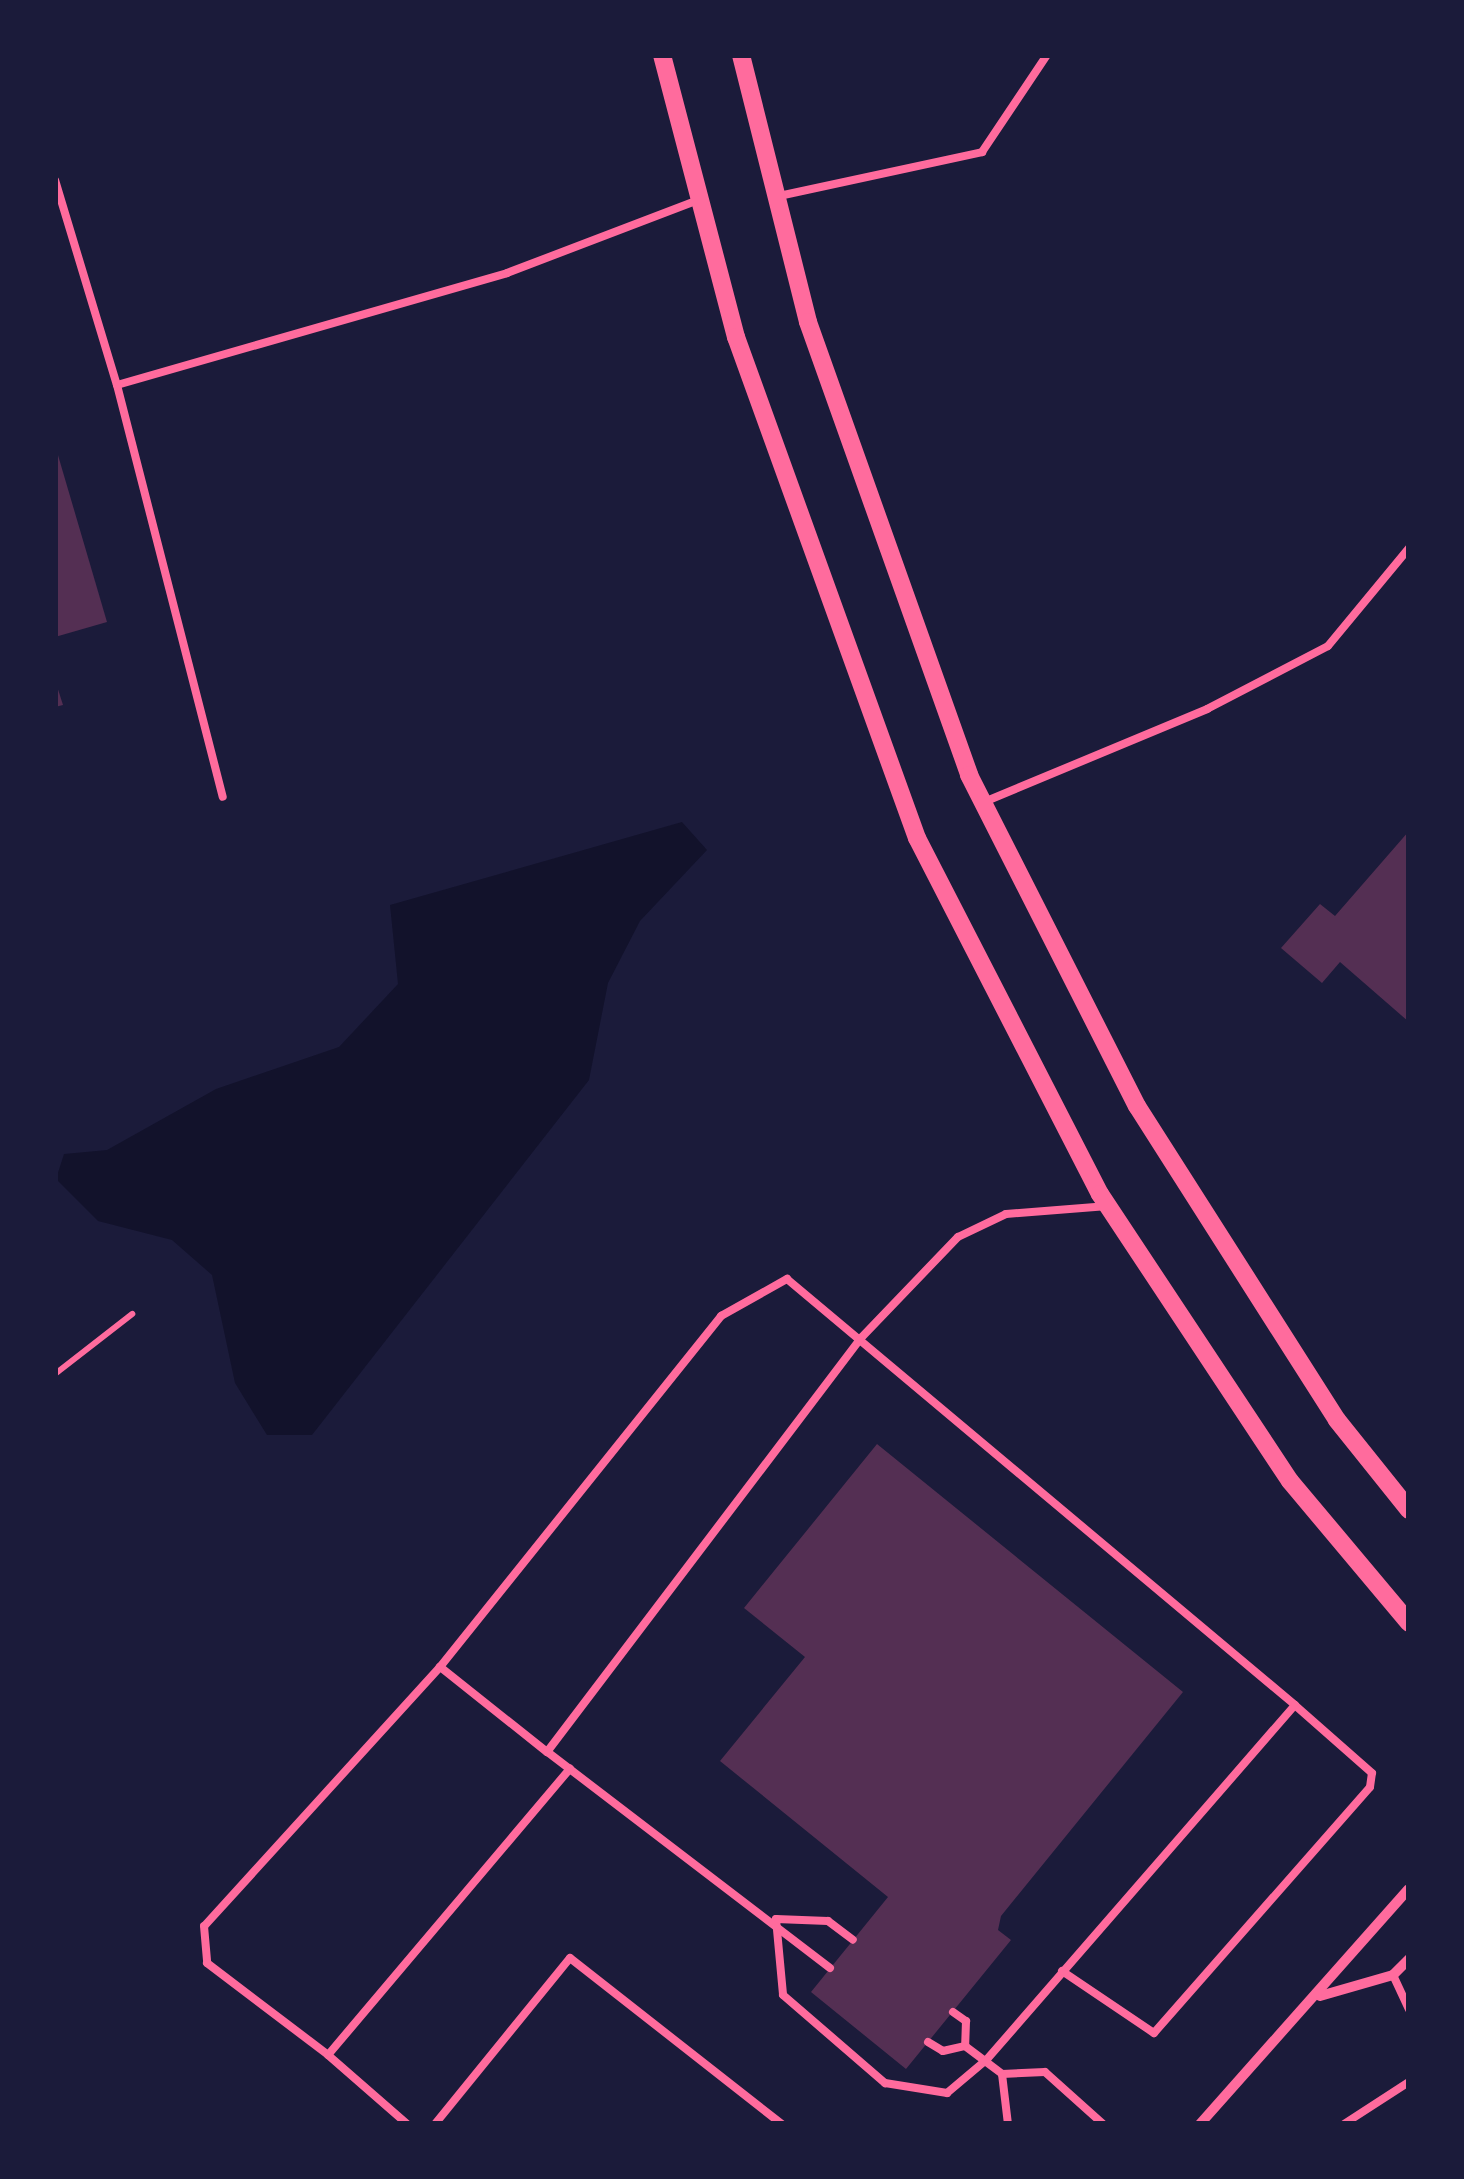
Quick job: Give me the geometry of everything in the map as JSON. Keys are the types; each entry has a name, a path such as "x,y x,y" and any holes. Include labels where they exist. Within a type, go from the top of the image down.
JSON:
{"street":[{"path":"662,55 736,337 918,838 1108,1206 1290,1481 1409,1623"},
{"path":"740,55 808,322 984,802 1138,1106 1337,1420 1409,1510"},
{"path":"1200,2124 1320,1997 1409,1889"},
{"path":"1320,1997 1392,1974 1409,1959"}],"lane":[{"path":"776,196 982,152 1048,55"},
{"path":"55,180 117,385 223,797"},
{"path":"117,385 507,273 698,200"},
{"path":"984,802 1207,709 1328,646 1409,548"},
{"path":"547,1752 861,1338 958,1237 1006,1214 1108,1206"},
{"path":"406,2124 328,2055 207,1963 204,1926 440,1667 734,1306 787,1279 1372,1773 1370,1788 1154,2033 1062,1972"},
{"path":"440,1667 547,1752 776,1919 830,1968"},
{"path":"776,1919 783,1996 885,2083 947,2093 985,2061 1295,1705"},
{"path":"328,2055 570,1769"},
{"path":"776,1919 828,1921 853,1940"},
{"path":"434,2124 570,1958 782,2124"},
{"path":"1392,1974 1409,2010"},
{"path":"953,2012 966,2022 965,2046"},
{"path":"928,2042 942,2052 965,2046"},
{"path":"965,2046 1002,2074 1045,2072 1103,2124"},
{"path":"1002,2074 1008,2124"},
{"path":"1344,2124 1409,2082"}],"path":[{"path":"55,1374 132,1314"}],"shaded area":[{"path":"682,822 707,850 640,921 608,983 589,1080 312,1435 267,1435 235,1383 212,1275 172,1240 98,1221 56,1179 64,1154 107,1150 216,1089 339,1047 398,984 390,905"}],"building":[{"path":"55,445 107,622 55,637"},
{"path":"55,680 63,705 55,707"},
{"path":"1409,831 1409,1022 1340,962 1322,983 1281,948 1320,904 1335,916"},
{"path":"877,1444 1183,1692 1001,1916 998,1930 1011,1940 906,2069 811,1992 888,1897 720,1761 805,1657 744,1608"}]}
